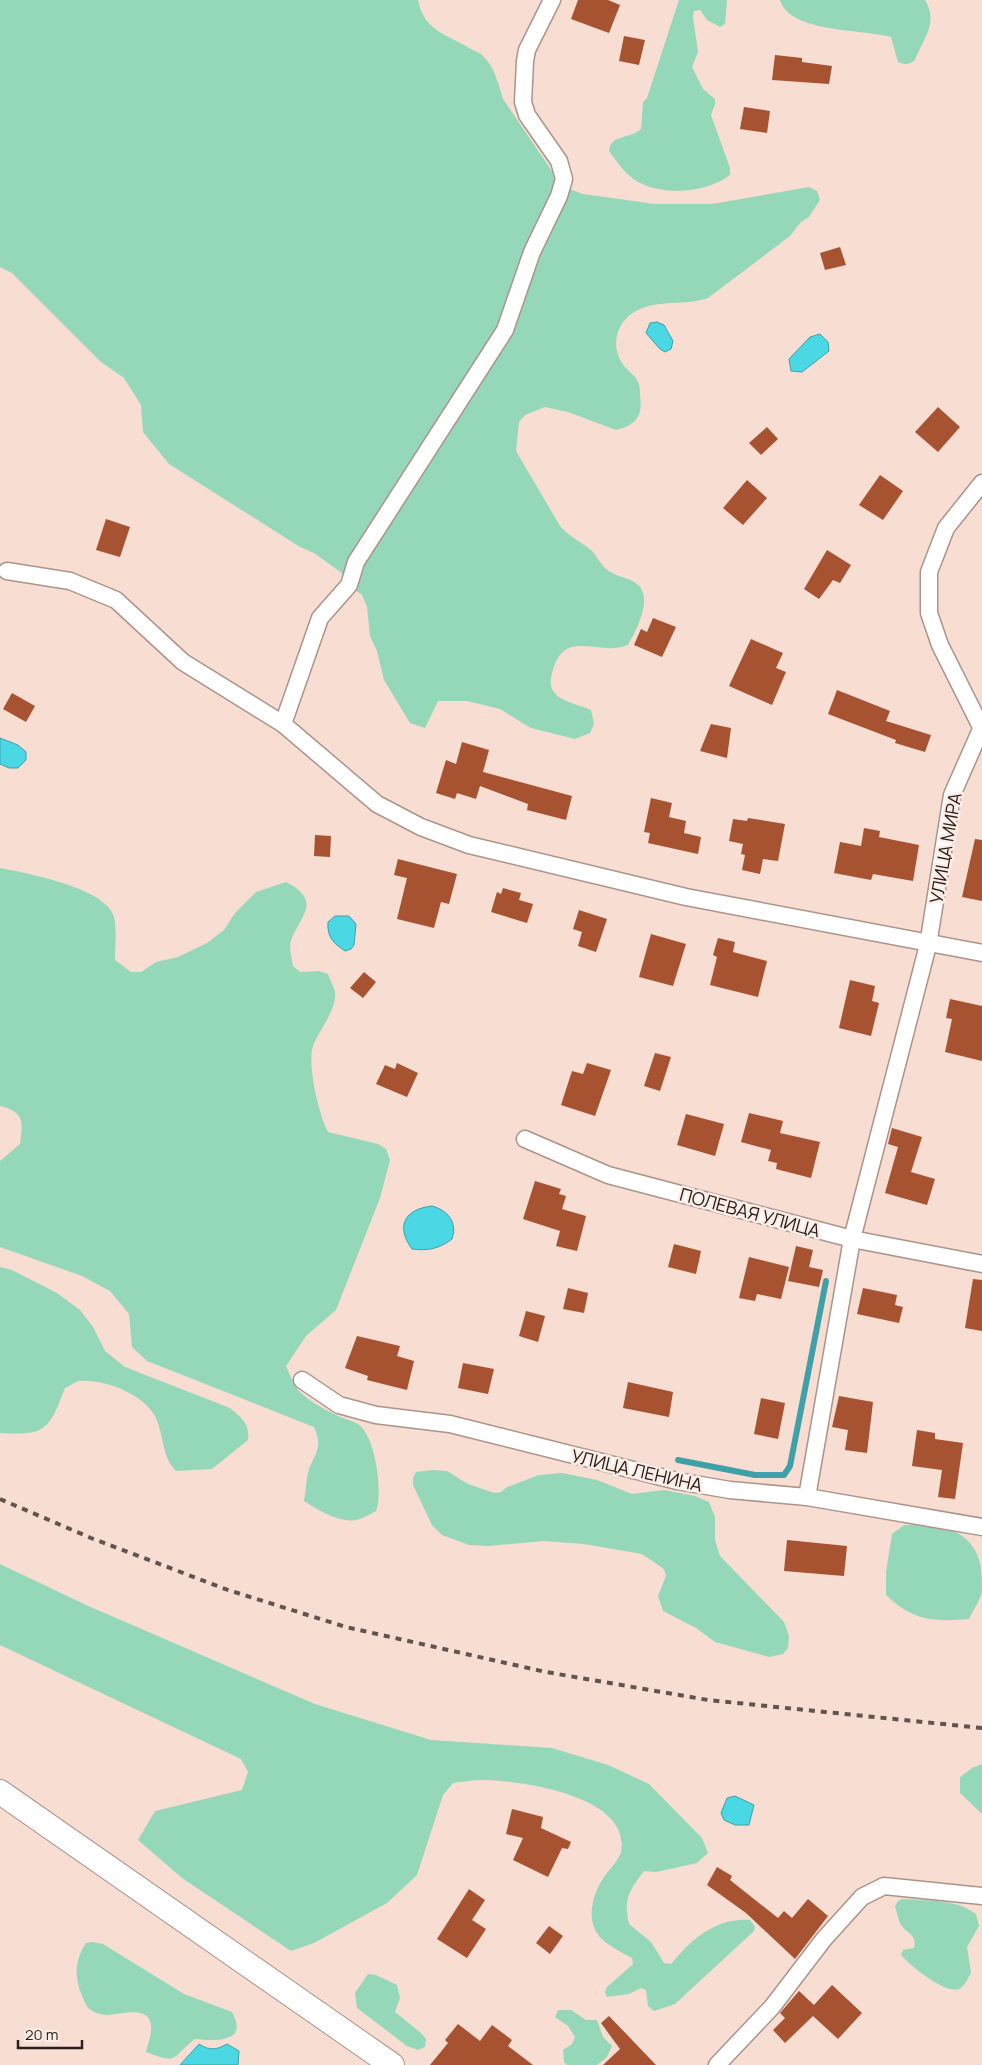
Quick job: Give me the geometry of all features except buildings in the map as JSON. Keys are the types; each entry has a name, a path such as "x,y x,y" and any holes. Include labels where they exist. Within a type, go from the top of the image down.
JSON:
{"main road":[{"path":"0,1792 392,2065"}],"street":[{"path":"283,724 320,618 349,584 356,562 505,330 532,252 559,196 564,180 559,161 527,115 523,102 523,81 527,50 552,0"},
{"path":"982,483 946,528 929,572 929,613 940,645 982,727"},
{"path":"7,571 70,581 116,600 184,662 283,724 377,804 421,827 469,845 686,897 982,953"},
{"name":"УЛИЦА МИРА","path":"807,1497 852,1239 928,944 952,795 982,727"},
{"name":"ПОЛЕВАЯ УЛИЦА","path":"525,1139 608,1175 852,1239 982,1264"},
{"name":"УЛИЦА ЛЕНИНА","path":"302,1380 339,1405 376,1415 450,1424 677,1481 730,1490 807,1497 982,1527"},
{"path":"717,2065 772,2007 824,1939 862,1897 884,1886 982,1896"}],"green space":[{"path":"0,0 418,0 421,11 431,25 444,35 480,53 487,60 496,76 503,99 562,186 583,194 655,204 712,204 809,187 817,191 820,200 809,217 801,222 790,236 708,298 691,302 645,307 629,315 624,321 617,334 616,349 625,368 635,378 639,386 641,403 637,419 633,423 616,430 568,412 545,407 525,415 519,422 516,451 560,526 591,550 606,569 637,584 642,590 644,597 644,605 639,623 628,645 616,648 572,647 563,652 556,662 551,678 553,691 570,703 591,710 594,724 590,733 575,739 531,728 500,709 467,701 438,701 425,728 410,723 384,680 377,651 370,636 367,607 362,595 349,585 342,573 314,553 300,547 169,464 143,432 141,405 124,378 101,362 12,273 0,267"},
{"path":"679,0 727,0 725,24 720,27 707,20 700,10 694,11 693,17 698,52 692,67 703,89 715,99 711,115 730,168 730,175 710,186 672,191 638,182 618,164 609,151 610,145 617,139 632,135 641,129 643,102 647,98"},
{"path":"780,0 925,0 929,8 930,24 915,60 905,64 898,62 891,37 829,28 797,19 786,11"},
{"path":"0,868 46,878 82,890 97,898 108,907 114,917 116,933 115,960 131,972 141,972 156,962 178,957 207,943 224,930 235,913 256,892 286,882 305,897 307,905 305,912 292,937 290,946 293,966 300,972 319,971 328,974 335,992 333,1006 313,1046 312,1054 313,1077 321,1114 328,1132 378,1144 386,1149 390,1160 380,1198 336,1310 306,1336 286,1366 296,1387 305,1396 330,1412 358,1424 364,1430 376,1465 379,1492 376,1511 357,1520 343,1520 329,1515 304,1501 309,1469 318,1449 317,1434 314,1427 147,1361 132,1347 129,1314 110,1291 82,1276 0,1247 0,1161 20,1144 22,1124 18,1115 8,1108 0,1106"},
{"path":"0,1267 12,1270 57,1293 80,1310 93,1327 105,1351 125,1367 230,1408 246,1425 248,1440 212,1469 176,1471 168,1459 159,1425 150,1409 143,1402 123,1390 89,1381 79,1381 65,1388 55,1413 44,1427 28,1433 0,1433"},
{"path":"447,1471 468,1484 494,1493 501,1492 507,1487 539,1475 562,1473 597,1480 632,1494 664,1490 695,1496 709,1502 715,1517 715,1540 720,1556 784,1622 789,1636 788,1648 783,1654 769,1657 715,1642 696,1628 663,1611 658,1596 666,1576 664,1569 642,1554 584,1544 543,1541 487,1546 469,1545 442,1535 432,1525 413,1485 413,1478 416,1472"},
{"path":"904,1525 925,1525 945,1528 963,1536 970,1543 979,1561 982,1575 982,1590 979,1601 969,1619 934,1620 924,1618 905,1610 886,1595 886,1572 892,1534"},
{"path":"0,1564 86,1605 315,1704 431,1740 552,1748 608,1765 649,1784 702,1838 708,1853 697,1863 656,1872 644,1871 634,1884 627,1902 629,1924 651,1942 664,1963 671,1964 687,1946 715,1926 737,1920 750,1920 755,1927 754,1931 675,2004 654,2011 648,2006 646,1990 641,1988 629,1994 607,1997 605,1992 607,1987 633,1964 632,1958 605,1942 598,1935 592,1919 593,1902 599,1885 621,1852 620,1833 609,1817 591,1804 569,1795 520,1783 477,1780 453,1783 443,1795 417,1875 387,1903 314,1943 291,1951 182,1878 138,1840 155,1811 242,1790 248,1772 241,1759 0,1645"},
{"path":"982,1764 982,1814 960,1793 960,1777 972,1768"},
{"path":"903,1899 951,1903 976,1914 979,1926 967,1947 971,1973 961,1988 953,1989 937,1983 912,1966 901,1955 903,1950 914,1948 915,1943 913,1937 900,1923 895,1906 898,1901"},
{"path":"86,1943 103,1944 184,1994 232,2012 236,2022 236,2030 233,2035 220,2040 195,2039 174,2058 170,2059 146,2052 151,2029 150,2021 146,2016 134,2012 101,2014 88,2008 84,2000 78,1984 78,1959"},
{"path":"368,1974 376,1975 397,1985 400,1998 395,2012 421,2033 426,2039 425,2047 418,2050 407,2046 357,2008 355,1993"},
{"path":"558,2010 571,2010 586,2020 597,2020 603,2037 612,2046 607,2057 597,2065 567,2065 564,2062 563,2050 572,2044 575,2037 568,2026 555,2017"}],"water":[{"path":"657,322 664,325 673,341 671,349 665,352 646,333 650,323"},
{"path":"820,334 828,342 829,351 802,372 791,371 789,359 810,337"},
{"path":"0,738 18,745 26,752 26,760 18,768 9,768 0,764"},
{"path":"335,916 349,916 356,924 354,945 351,949 345,951 330,936 328,922"},
{"path":"432,1206 442,1210 450,1218 454,1227 452,1239 443,1245 433,1248 423,1250 412,1249 404,1233 406,1220 415,1211"},
{"path":"735,1796 754,1805 749,1825 735,1825 724,1820 721,1813 727,1798"},
{"path":"199,2044 213,2049 227,2044 239,2051 238,2065 180,2065"}],"waterway":[{"path":"678,1460 755,1475 784,1475 790,1466 826,1281"}],"railway":[{"path":"0,1499 91,1538 228,1590 346,1627 546,1672 708,1700 982,1728"}]}
